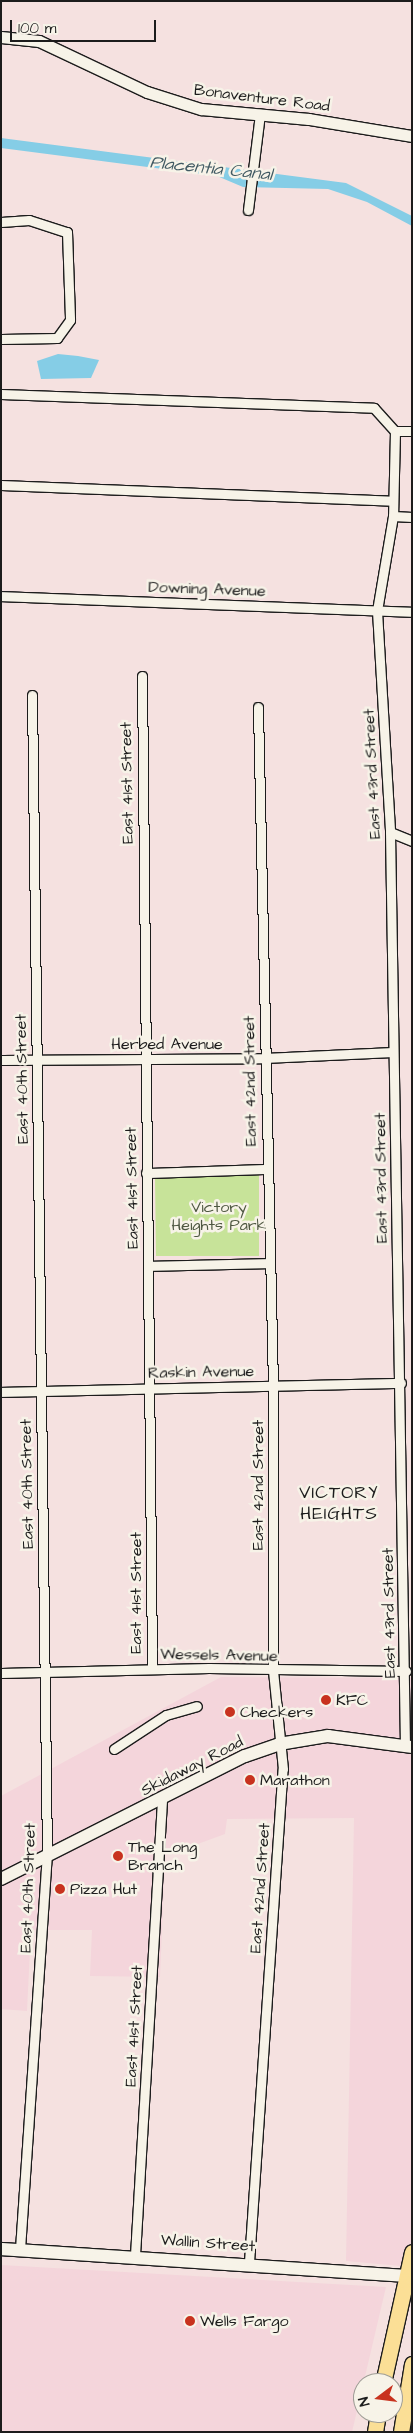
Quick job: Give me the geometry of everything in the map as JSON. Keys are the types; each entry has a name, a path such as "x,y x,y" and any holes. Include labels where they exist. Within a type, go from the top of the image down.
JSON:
{"main road":[{"name":"Skidaway Road","path":"1,1879 245,1756 279,1744 328,1736 408,1746"},
{"name":"Wallin Street","path":"1,2249 249,2262 409,2275"},
{"path":"384,2373 409,2275 412,2252"},
{"path":"401,2432 412,2364"}],"street":[{"name":"Bonaventure Road","path":"1,37 39,41 147,92 201,109 260,114 412,136"},
{"path":"248,210 247,191 260,114"},
{"path":"1,222 29,220 67,232 70,320 57,338 1,339"},
{"path":"1,394 374,408 395,431 412,431"},
{"name":"East 43rd Street","path":"395,431 393,516 377,611 390,832 408,1746"},
{"path":"1,485 392,501"},
{"path":"393,516 412,518"},
{"name":"Downing Avenue","path":"1,596 412,612"},
{"name":"East 41st Street","path":"142,676 144,1060 149,1266 152,1669"},
{"name":"East 40th Street","path":"20,2250 47,1856 32,695"},
{"name":"East 42nd Street","path":"249,2262 282,1794 273,1671 273,1386 268,1263 258,707"},
{"path":"390,832 412,842"},
{"name":"Herbed Avenue","path":"1,1060 264,1058 393,1052"},
{"path":"146,1173 267,1169"},
{"path":"149,1266 268,1263"},
{"name":"Raskin Avenue","path":"1,1392 41,1393 401,1383"},
{"name":"Wessels Avenue","path":"1,1673 152,1669 406,1671"},
{"path":"114,1749 166,1715 197,1706"},
{"name":"East 41st Street","path":"135,2255 162,1799"}],"shaded area":[{"path":"221,1677 412,1678 412,2267 346,2261 354,1818 227,1819 225,1834 165,1856 160,1977 90,1976 92,1930 31,1930 27,2011 1,2009 1,1796"},
{"path":"1,2265 386,2287 366,2373 353,2373 354,2423 352,2432 1,2432"}],"green space":[{"name":"Victory Heights Park","path":"259,1175 259,1256 156,1256 155,1178"}],"water":[{"name":"Placentia Canal","path":"1,138 346,183 412,216 412,226 367,202 328,189 243,187 217,176 1,148"},
{"path":"58,354 99,360 91,378 41,379 37,361"}],"place":[{"name":"KFC","path":"326,1700"},
{"name":"Checkers","path":"230,1712"},
{"name":"Marathon","path":"250,1780"},
{"name":"The Long Branch","path":"118,1856"},
{"name":"Pizza Hut","path":"60,1889"},
{"name":"Wells Fargo","path":"190,2321"}],"district":[{"name":"VICTORY HEIGHTS","path":"339,1504"}]}
